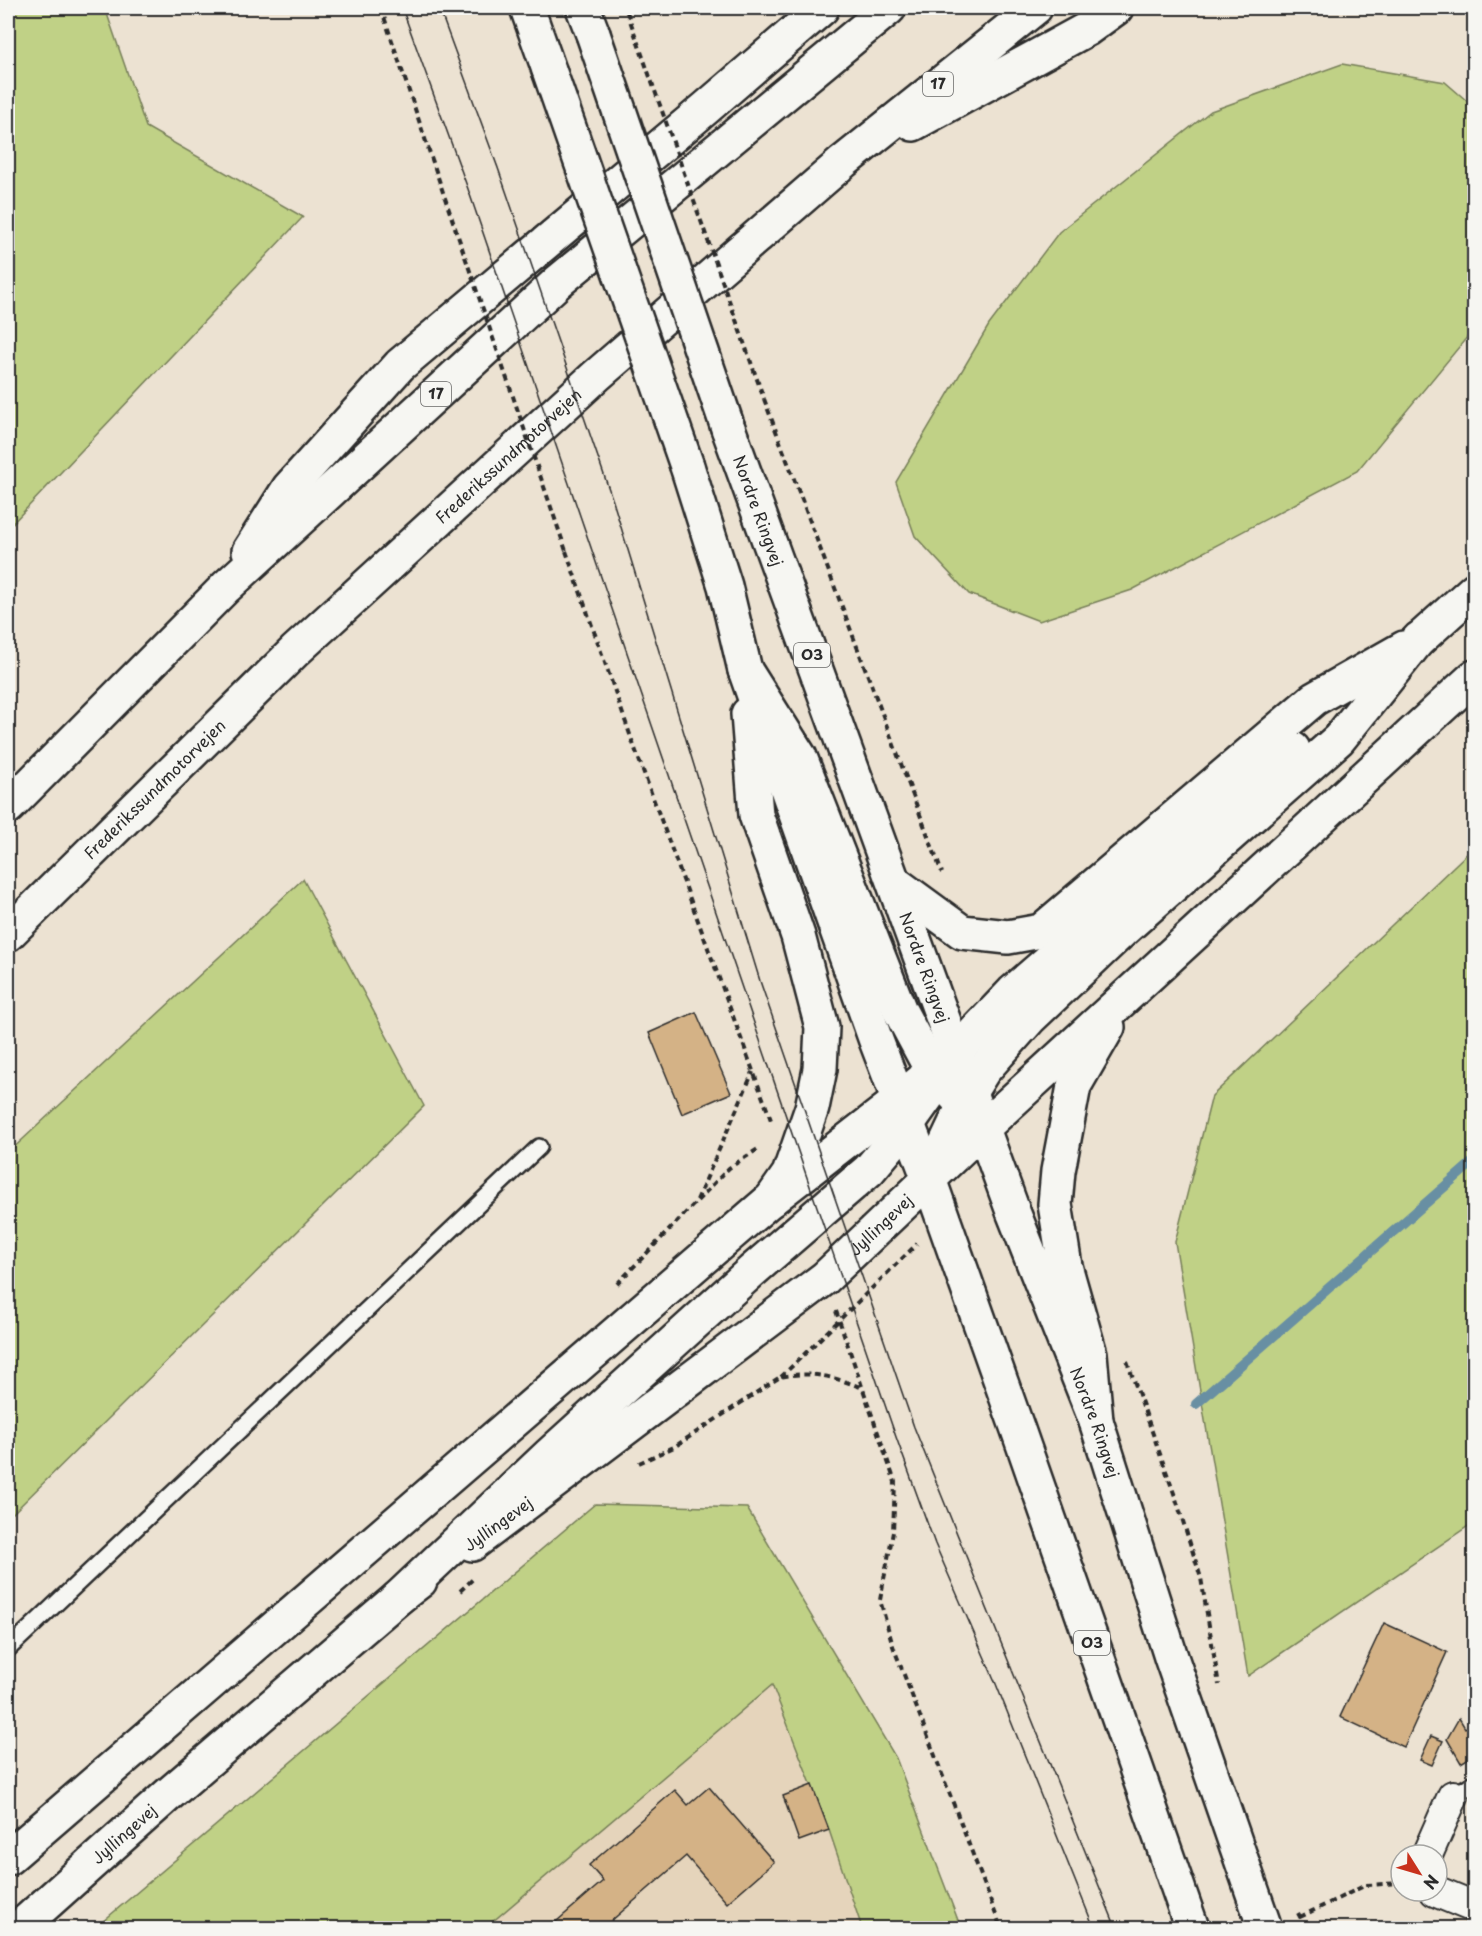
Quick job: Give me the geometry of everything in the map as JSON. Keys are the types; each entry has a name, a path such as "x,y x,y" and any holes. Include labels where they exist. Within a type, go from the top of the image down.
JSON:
{"main road":[{"name":"O3","path":"527,8 687,466 725,586 745,670 902,1113 929,1179 1192,1929"},
{"path":"226,587 289,488 400,365 822,8"},
{"name":"17","path":"8,807 226,587 560,281 889,8"},
{"name":"Frederikssundmotorvejen","path":"8,934 295,651 596,376 843,162 1035,8"},
{"path":"843,162 1087,29 1116,8"},
{"name":"Nordre Ringvej","path":"588,21 728,428 895,883 942,1068 972,1108 1096,1421 1171,1657 1265,1929"},
{"path":"398,1598 549,1455 752,1271 869,1170 902,1113 1013,993 1474,590"},
{"path":"895,883 962,933 1008,937 1041,931 1314,699 1419,639"},
{"path":"929,1179 972,1108 983,1071 1030,1018 1122,932 1339,739 1419,639"},
{"path":"745,670 800,757 900,1011 942,1068"},
{"path":"745,670 756,815 798,936 822,1027 820,1069 812,1108 789,1174 771,1200"},
{"path":"972,1108 1123,1000 1474,677"},
{"name":"O3","path":"1096,1421 1090,1354 1065,1266 1055,1204 1058,1171 1074,1086 1123,1000"},
{"path":"8,1858 771,1200 902,1113"},
{"name":"Jyllingevej","path":"19,1929 169,1794 398,1598 580,1464 825,1278 929,1179"}],"street":[{"path":"1434,1843 1464,1789"},
{"path":"1449,1897 1474,1908"}],"lane":[{"path":"8,1649 539,1147"}],"path":[{"path":"381,8 638,758 773,1125"},
{"path":"626,10 764,399"},
{"path":"694,1204 754,1071"},
{"path":"632,1467 674,1448 780,1377 942,1219"},
{"path":"825,1278 895,1482 893,1533 880,1600 893,1646 1001,1929"},
{"path":"780,1377 796,1374 830,1376 861,1387"},
{"path":"454,1595 482,1572"},
{"path":"1300,1917 1366,1885 1389,1884"}],"shaded area":[{"path":"772,1685 828,1827 862,1928 485,1928"}],"green space":[{"path":"8,8 105,8 146,127 303,217 8,528"},
{"path":"1342,64 1445,82 1474,107 1473,330 1357,471 1132,590 1039,621 969,594 915,536 896,482 989,325 1059,232 1211,111"},
{"path":"1474,847 1474,1522 1248,1676 1175,1242 1212,1096"},
{"path":"303,879 424,1106 8,1518 8,1153"},
{"path":"595,1504 747,1508 896,1758 961,1928 862,1928 828,1827 772,1685 485,1928 95,1928"}],"building":[{"path":"696,1012 731,1093 682,1114 649,1033"},
{"path":"1384,1623 1447,1652 1404,1747 1340,1717"},
{"path":"1459,1718 1465,1728 1474,1722 1474,1755 1461,1763 1447,1739"},
{"path":"1431,1736 1443,1741 1432,1765 1420,1760"},
{"path":"812,1785 829,1830 799,1841 783,1796"},
{"path":"709,1787 774,1862 727,1903 686,1856 603,1928 549,1928 603,1881 589,1865 675,1790 688,1805"}],"waterway":[{"path":"1196,1404 1474,1161"}],"tram line":[{"path":"402,8 468,189 896,1437 935,1544 994,1679 1094,1928"},
{"path":"439,8 498,168 613,501 760,981 914,1427 1116,1928"}]}
